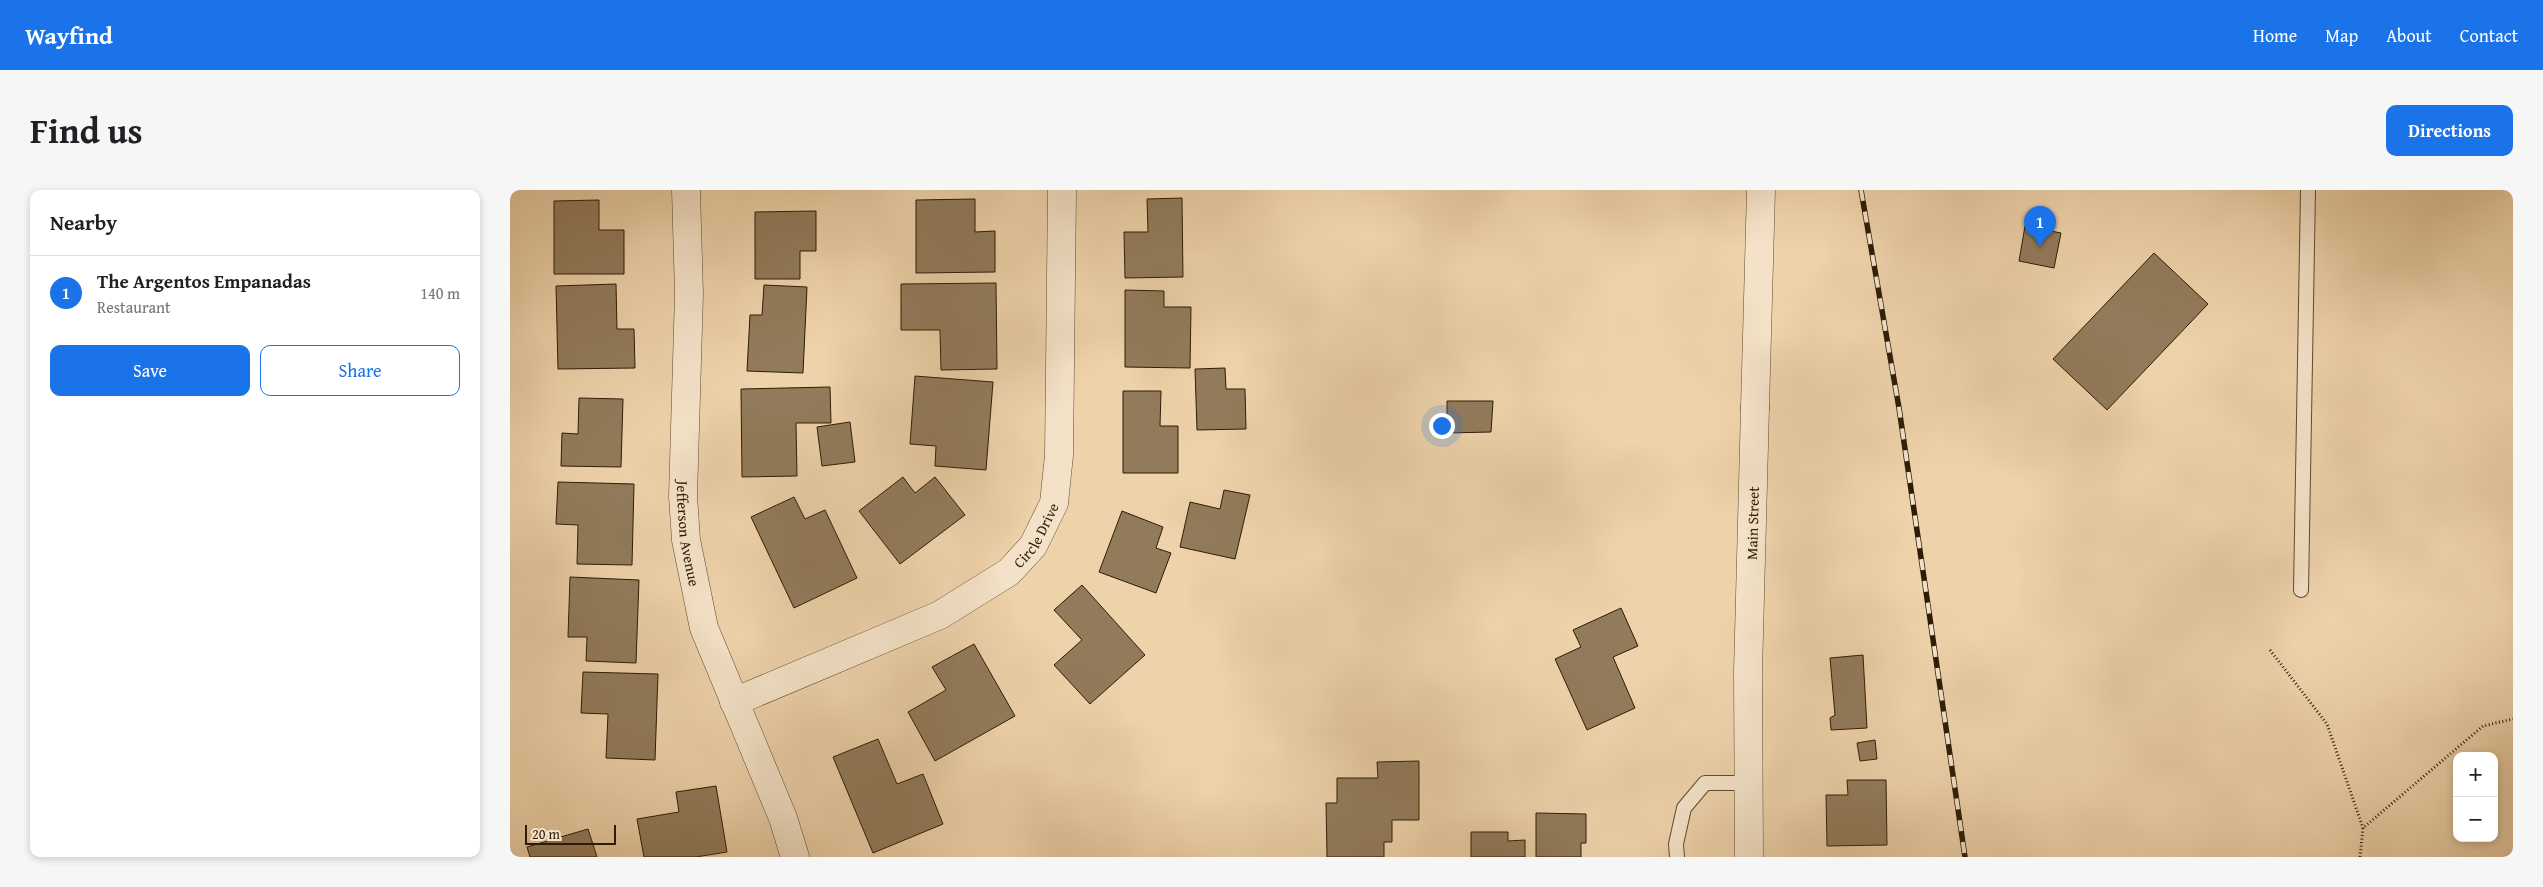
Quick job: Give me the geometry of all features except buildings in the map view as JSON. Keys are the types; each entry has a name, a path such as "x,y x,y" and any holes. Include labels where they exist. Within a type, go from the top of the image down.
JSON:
{"street":[{"name":"Jefferson Avenue","path":"686,190 689,294 683,496 686,540 704,628 783,818 796,857"},
{"name":"Circle Drive","path":"734,702 940,615 1009,572 1033,546 1054,503 1059,455 1062,190"},
{"name":"Main Street","path":"1749,857 1748,672 1760,190"}],"lane":[{"path":"2301,590 2308,190"},
{"path":"1677,857 1676,844 1684,808 1705,783 1748,783"}],"path":[{"path":"2270,650 2327,724 2363,828 2360,857"},
{"path":"2363,828 2483,726 2513,719"}],"railway":[{"path":"1861,190 1899,408 1965,857"}],"place":[{"name":"The Argentos Empanadas","path":"2040,247"}]}
